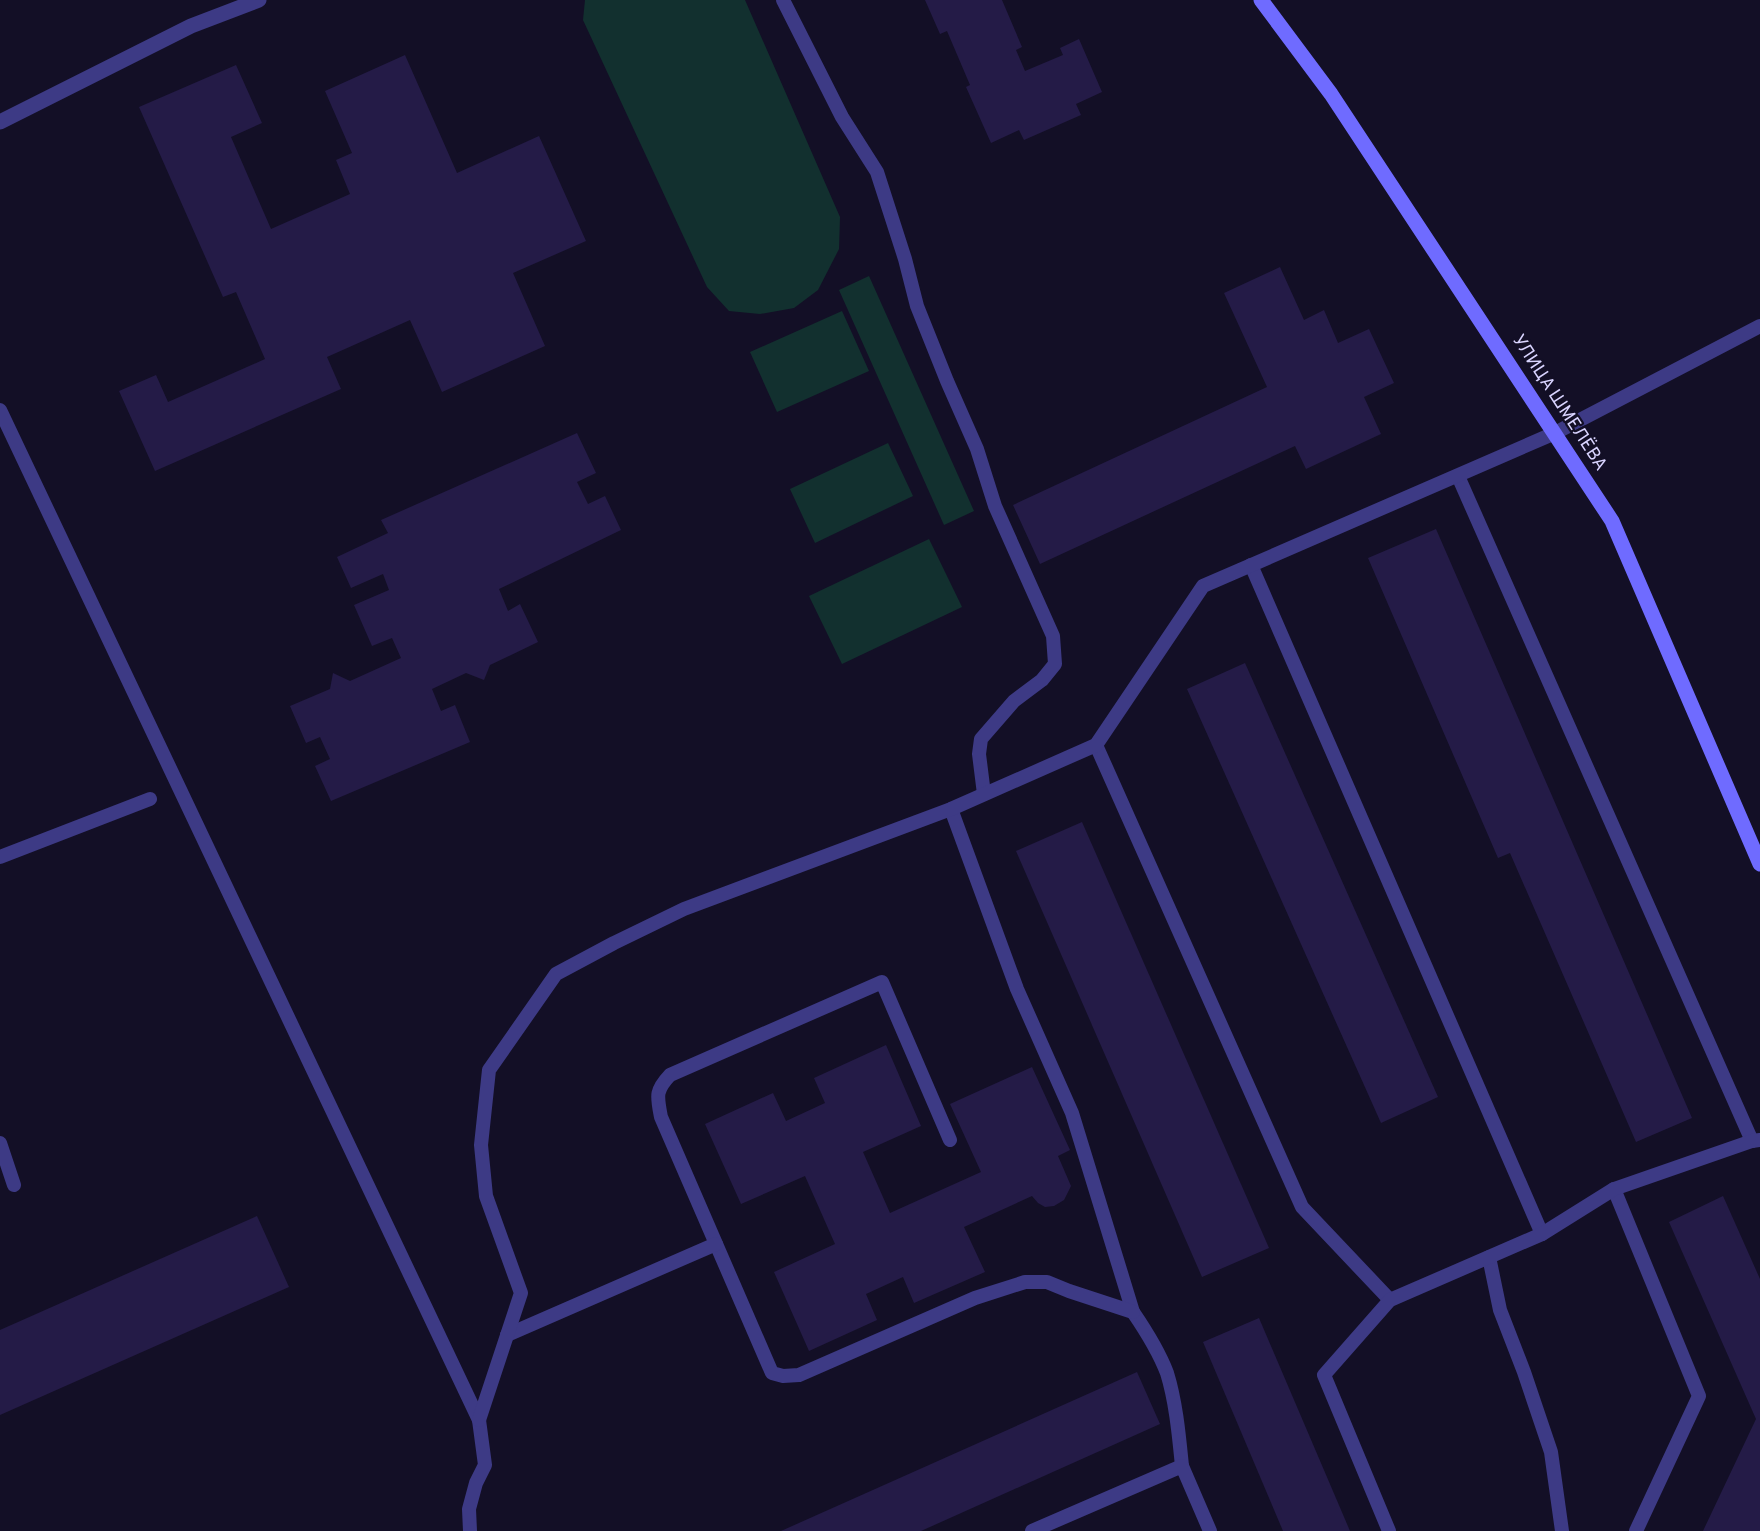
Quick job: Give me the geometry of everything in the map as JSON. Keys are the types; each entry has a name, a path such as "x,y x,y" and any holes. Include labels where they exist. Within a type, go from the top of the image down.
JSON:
{"main road":[{"name":"УЛИЦА ШМЕЛЁВА","path":"1261,0 1331,94 1612,521 1760,864"}],"street":[{"path":"0,122 191,26 259,0"}],"lane":[{"path":"783,0 842,117 877,172 905,258 917,306 977,449 995,506 1053,636 1055,664 1041,680 1014,701 981,739 979,754 984,794"},
{"path":"479,1420 521,1293 486,1196 481,1145 489,1070 556,974 684,909 951,809 1096,745 1203,586 1555,434 1760,326"},
{"path":"0,410 479,1420 485,1466 476,1483 469,1509 470,1531"},
{"path":"1389,1531 1324,1375 1390,1300 1542,1234 1614,1189 1756,1141 1458,476"},
{"path":"1251,565 1542,1234"},
{"path":"1096,745 1302,1208 1390,1300"},
{"path":"0,857 150,799"},
{"path":"951,809 1017,989 1072,1113 1133,1312 1148,1334 1167,1373 1179,1428 1182,1466 1210,1531"},
{"path":"950,1140 882,982 670,1075 660,1086 658,1101 661,1117 772,1373 783,1376 799,1375 975,1298 1025,1282 1047,1282 1069,1292 1133,1312"},
{"path":"0,1143 14,1185"},
{"path":"1614,1189 1699,1396 1636,1531"},
{"path":"507,1335 716,1244"},
{"path":"1489,1257 1500,1310 1551,1452 1562,1531"},
{"path":"1032,1531 1182,1466"}],"green space":[{"path":"585,0 745,0 840,217 839,249 818,290 794,308 760,314 729,311 707,287 583,20"},
{"path":"869,276 974,511 944,525 839,290"},
{"path":"842,311 869,371 777,412 750,352"},
{"path":"888,443 913,496 815,543 790,489"},
{"path":"929,539 962,607 842,664 809,596"}],"building":[{"path":"925,0 1002,0 1022,47 1016,50 1025,71 1063,55 1060,48 1079,39 1102,92 1076,104 1081,115 1024,140 1019,130 991,143 966,87 970,85 947,31 940,34"},
{"path":"405,55 457,173 539,136 586,241 513,273 545,346 442,392 410,320 327,357 341,389 155,471 119,391 156,375 168,402 265,359 236,292 223,297 139,107 236,65 262,123 231,137 271,229 350,194 336,160 352,153 325,91"},
{"path":"1280,267 1304,320 1324,310 1338,343 1369,329 1394,383 1364,397 1381,434 1306,469 1295,446 1040,564 1013,505 1267,387 1224,293"},
{"path":"577,433 596,473 577,482 588,504 605,496 621,530 499,589 508,611 520,604 538,642 490,665 484,680 466,673 432,689 441,711 455,705 470,742 331,801 315,766 330,759 320,737 306,743 290,706 330,689 333,673 350,681 401,658 392,638 372,646 354,605 389,590 383,574 351,588 337,557 388,533 381,520"},
{"path":"1436,529 1692,1118 1636,1142 1510,853 1498,858 1368,558"},
{"path":"1245,663 1438,1097 1381,1123 1187,689"},
{"path":"1082,822 1269,1248 1202,1277 1016,851"},
{"path":"886,1045 921,1126 863,1152 890,1213 981,1172 950,1104 1032,1067 1070,1150 1058,1156 1071,1186 1064,1200 1054,1206 1045,1207 1032,1196 964,1227 985,1272 914,1303 903,1277 866,1294 877,1320 809,1351 774,1272 835,1244 805,1176 741,1204 705,1124 773,1093 786,1121 825,1103 814,1078"},
{"path":"1723,1196 1760,1279 1760,1531 1703,1531 1756,1419 1669,1222"},
{"path":"257,1216 289,1287 0,1415 0,1330"},
{"path":"1259,1318 1350,1531 1283,1531 1203,1342"},
{"path":"1137,1372 1160,1424 921,1531 781,1531"}]}
